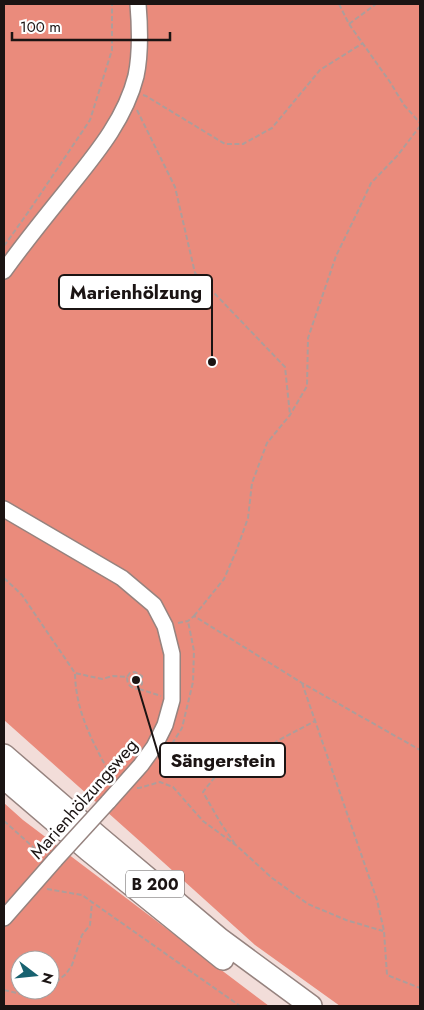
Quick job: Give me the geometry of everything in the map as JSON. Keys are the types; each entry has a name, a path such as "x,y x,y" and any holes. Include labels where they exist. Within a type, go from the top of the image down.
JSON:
{"highway":[{"name":"B 200","path":"4,755 99,838 220,939 311,1006"},
{"name":"B 200","path":"4,778 88,850 201,942 286,1006"}],"street":[{"path":"4,271 99,151 117,122 130,95 136,76 140,30 138,4"},
{"name":"Marienhölzungsweg","path":"4,509 122,578 154,605 164,626 172,654 172,700 165,725 154,746 141,765 4,918"}],"path":[{"path":"4,246 90,120 112,50 112,4"},
{"path":"164,626 188,621 224,579 248,518 252,483 267,443 290,415 307,386 308,338 336,256 371,183 398,155 420,125 404,105 349,24 339,4"},
{"path":"349,24 376,4"},
{"path":"290,415 285,367 195,273 175,187 130,95 146,96 225,144 243,144 272,128 320,70 363,43"},
{"path":"4,578 22,595 75,673 76,691 88,732 112,778 123,785 138,788 160,782 173,787 203,821 236,846 272,878 308,904 346,920 384,931"},
{"path":"194,616 302,683 420,750"},
{"path":"138,689 142,684 142,676 135,672 130,672 127,680 130,686 138,689 172,700"},
{"path":"75,673 102,679 113,676 127,677"},
{"path":"302,683 377,900 384,931 387,974 420,988"},
{"path":"236,846 203,792 218,773 244,768 277,740 315,721"},
{"path":"4,821 54,862"},
{"path":"32,886 82,895 240,1006"},
{"path":"60,979 72,965 82,936 90,925 92,902"}],"shaded area":[{"path":"4,4 420,4 420,1006 340,1006 255,945 4,720"},
{"path":"4,803 23,820 269,1006 4,1006"}],"place":[{"name":"Marienhölzung","path":"212,362"},
{"name":"Sängerstein","path":"136,680"}]}
